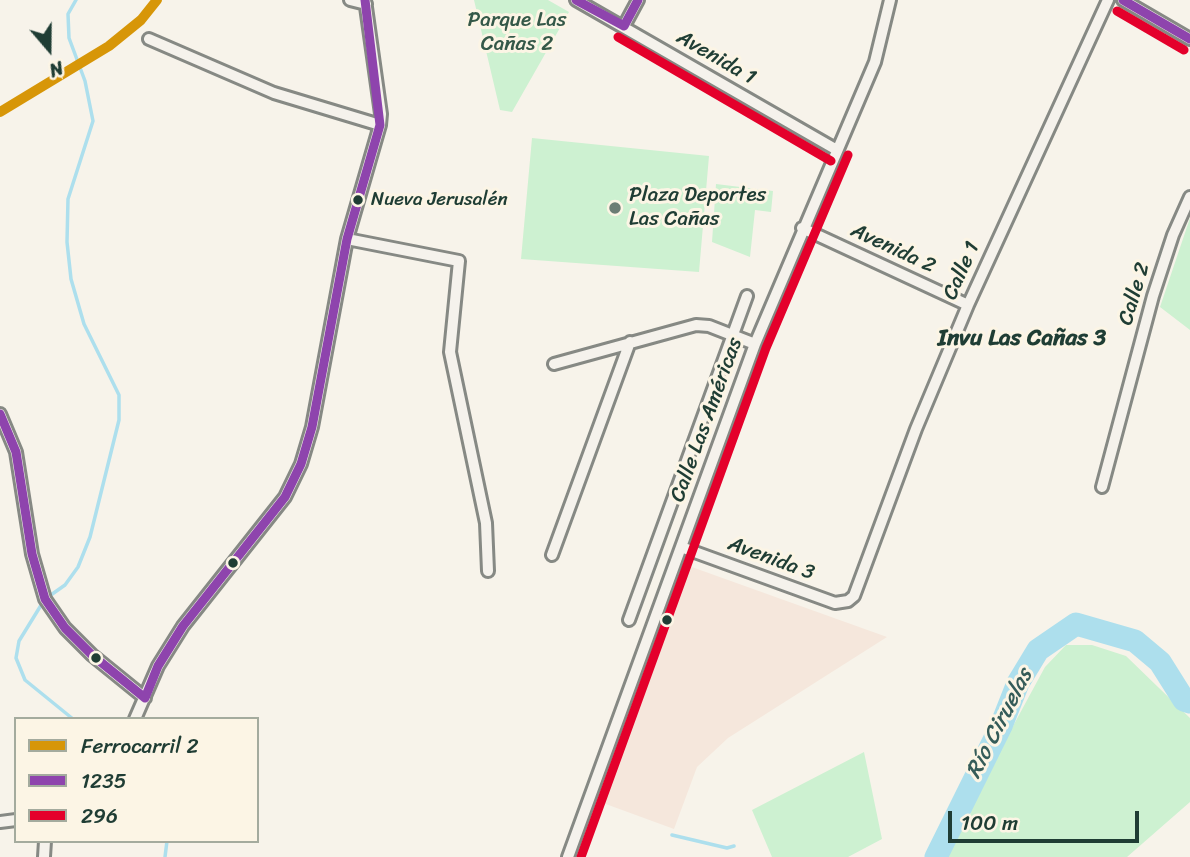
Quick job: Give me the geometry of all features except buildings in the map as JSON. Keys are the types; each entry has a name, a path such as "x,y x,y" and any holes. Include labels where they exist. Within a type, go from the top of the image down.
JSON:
{"street":[{"path":"136,717 158,666 183,626 285,497 296,477 312,427 347,239 382,114 365,2 350,0"},
{"name":"Avenida 1","path":"576,0 837,150"},
{"path":"624,26 638,0"},
{"name":"Calle Las Américas","path":"568,857 755,344 802,228 875,62 890,0"},
{"name":"Calle 1","path":"848,601 859,590 916,429 968,305 1108,0"},
{"path":"1123,0 1190,38"},
{"path":"149,38 274,93 380,125"},
{"name":"Calle 2","path":"1102,487 1153,296 1173,235 1190,197"},
{"name":"Avenida 2","path":"802,228 968,305"},
{"path":"347,239 459,261 450,352 486,523 488,571"},
{"name":"Calle Las Américas","path":"629,620 747,296"},
{"path":"554,364 696,325 709,326 755,344"},
{"path":"552,555 629,342"},
{"path":"0,414 16,452 32,554 40,586 52,610 92,655 145,698"},
{"path":"674,496 697,505"},
{"name":"Avenida 3","path":"681,547 835,603 848,601"}],"shaded area":[{"path":"689,566 887,637 728,738 697,767 674,829 603,803"}],"green space":[{"name":"Parque Las Cañas 2","path":"474,0 548,0 569,12 512,112 500,110"},
{"name":"Plaza Deportes Las Cañas","path":"532,138 709,156 699,272 521,259"},
{"path":"716,184 773,191 771,212 755,210 750,257 712,242"},
{"path":"1190,218 1190,330 1160,307"},
{"path":"1066,645 1092,645 1126,656 1190,718 1190,802 1127,857 942,857 1045,667"},
{"path":"864,752 882,839 848,857 772,857 752,810"}],"waterway":[{"path":"48,597 65,585 78,567 90,537 119,420 119,395 84,324 71,279 67,242 68,199 93,121 85,81 69,38 68,14 76,0"},
{"path":"43,602 19,641 16,658 25,680 71,717"},
{"name":"Río Ciruelas","path":"936,857 1001,726 1018,683 1038,650 1076,624 1135,641 1160,662 1184,700 1190,702"},
{"path":"672,835 727,848 734,846"},
{"path":"165,857 167,843"}],"rail line":[{"name":"2","path":"0,112 109,46 141,20 157,0"}],"transit line":[{"name":"1235","path":"145,698 158,666 183,626 285,497 301,464 312,427 347,239 380,125 365,0"},
{"name":"1235","path":"576,0 624,26 638,0"},
{"name":"1235","path":"1123,0 1190,39"},
{"name":"296","path":"1117,11 1184,50"},
{"name":"296","path":"618,37 831,161"},
{"name":"296","path":"581,857 766,348 848,155"},
{"name":"1235","path":"0,414 16,452 32,554 45,599 65,628 92,655 145,698"}],"place":[{"name":"Nueva Jerusalén","path":"358,200"},
{"name":"Plaza Deportes Las Cañas","path":"615,208"}],"district":[{"name":"Invu Las Cañas 3","path":"1022,339"}]}
